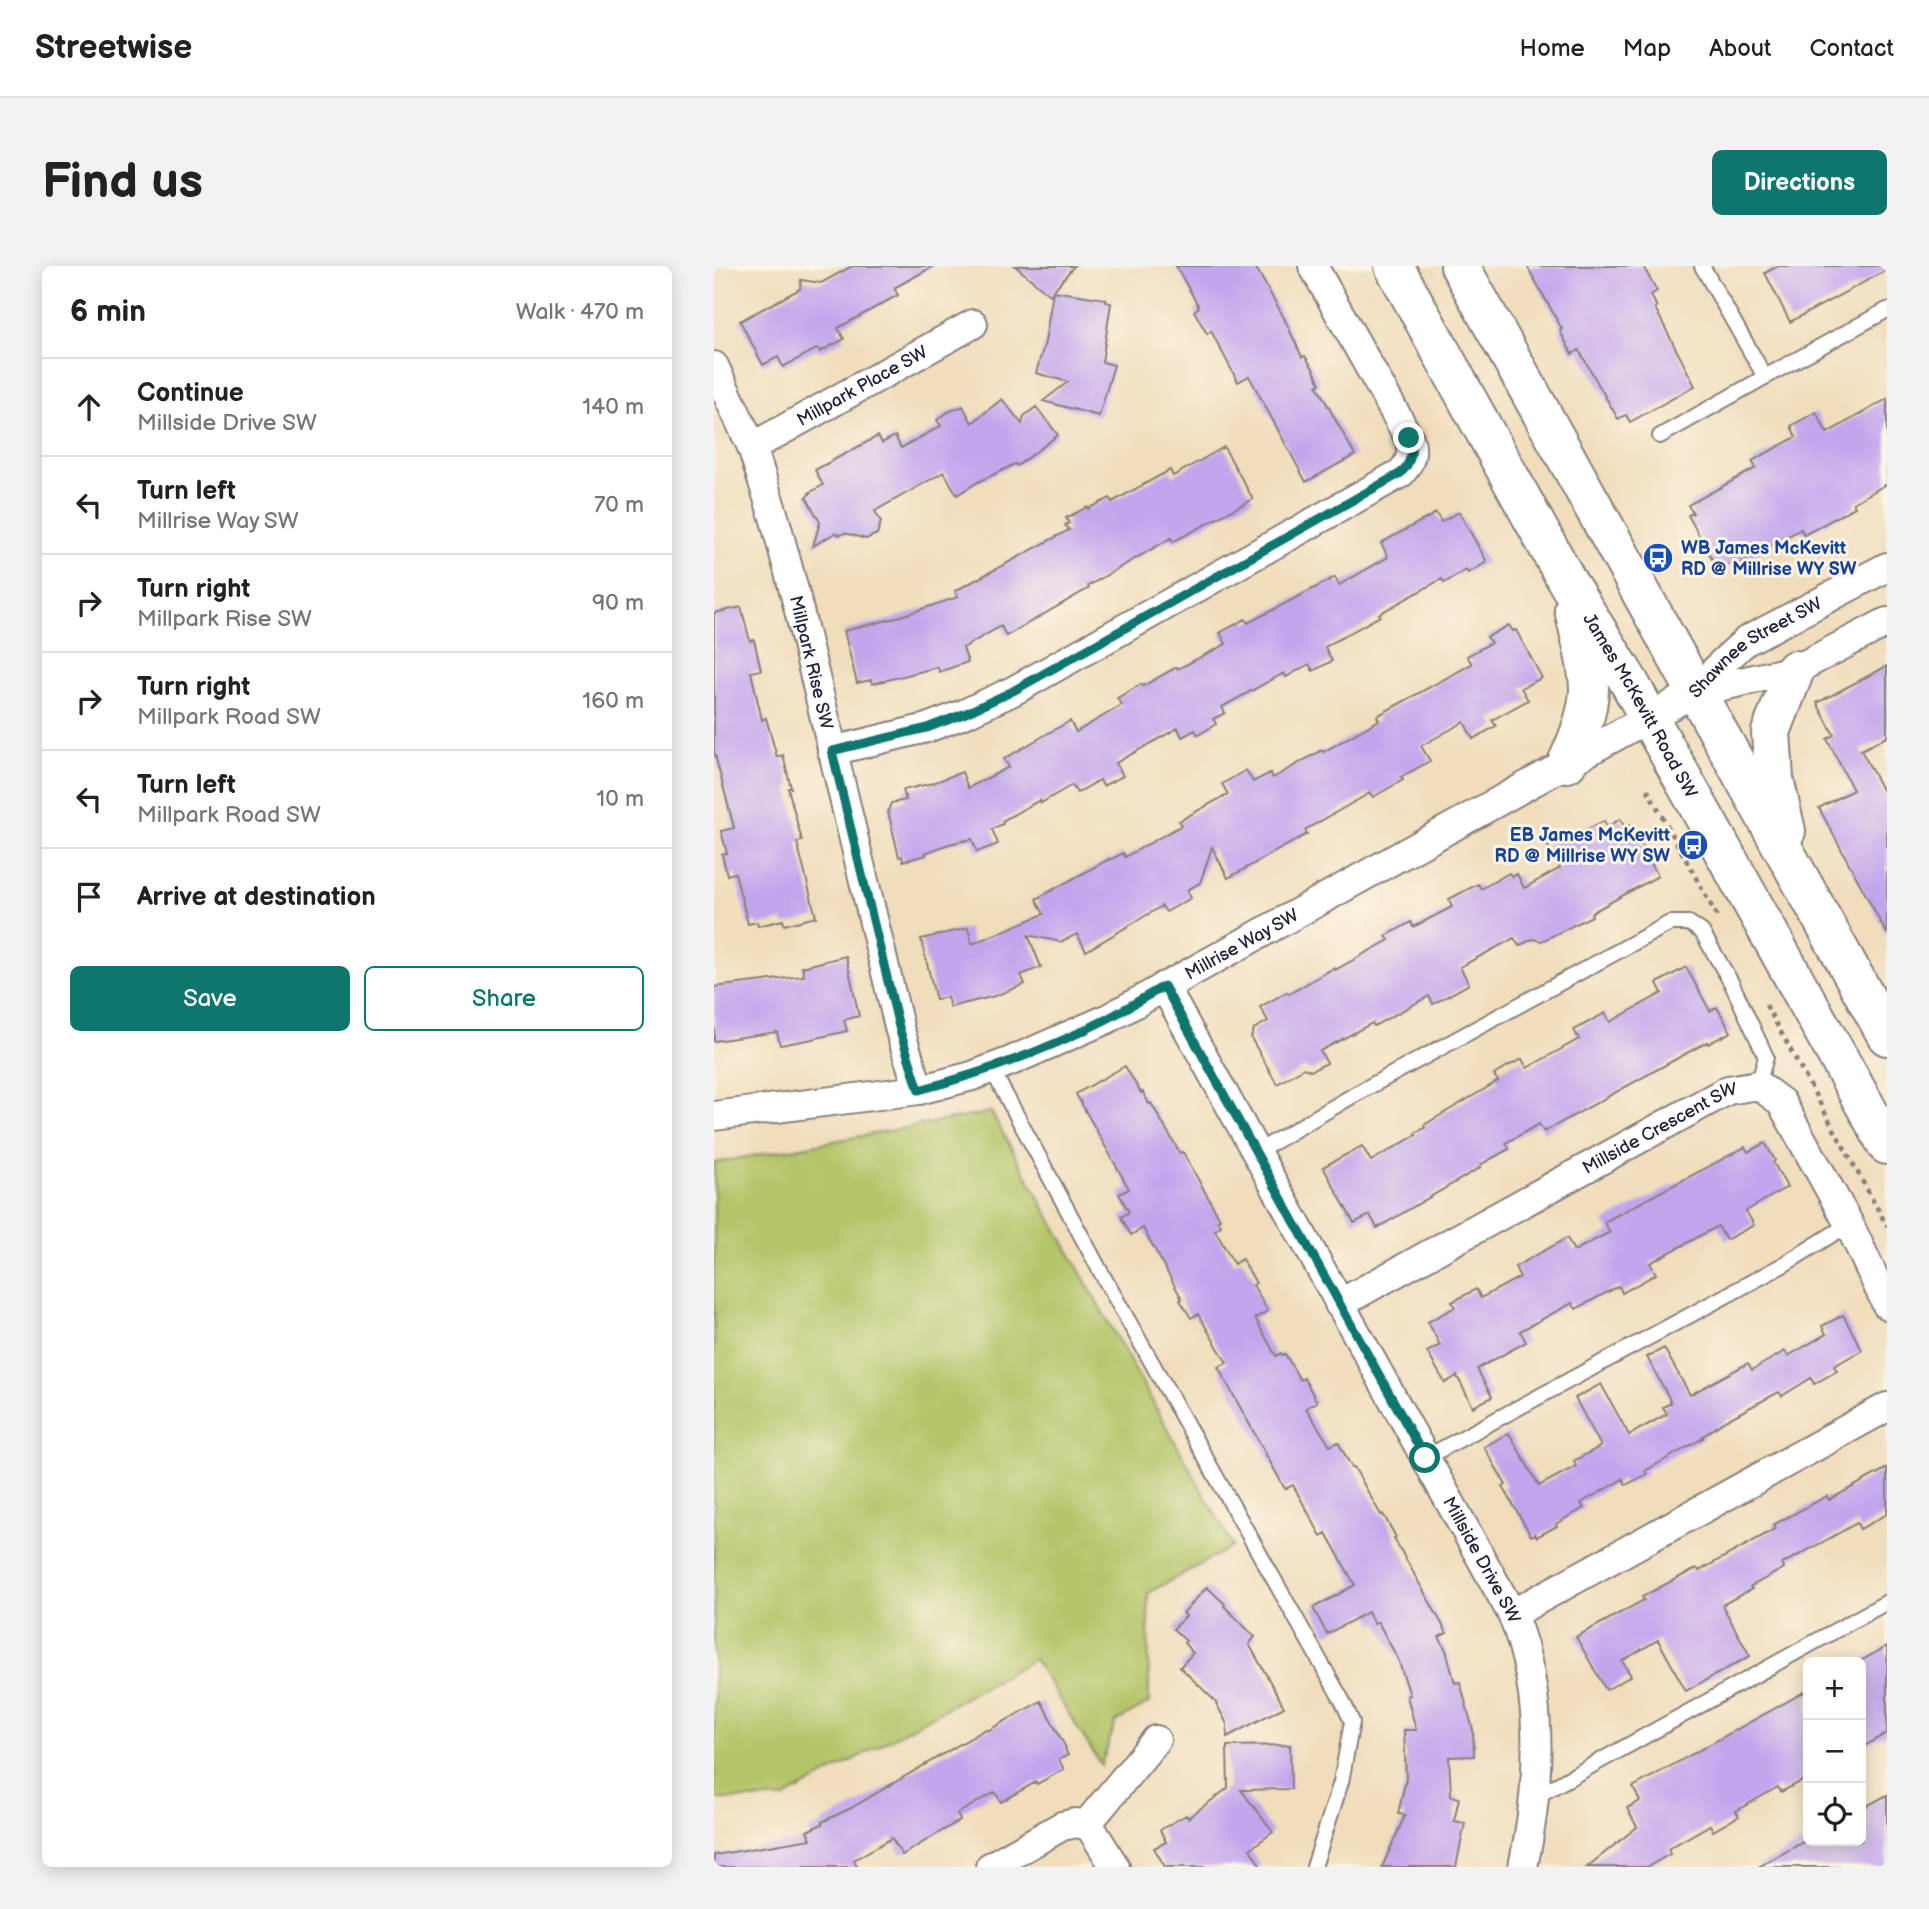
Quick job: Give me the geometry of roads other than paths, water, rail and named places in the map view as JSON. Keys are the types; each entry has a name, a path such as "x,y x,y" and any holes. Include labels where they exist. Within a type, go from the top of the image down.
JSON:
{"main road":[{"name":"James McKevitt Road SW","path":"1394,266 1569,583 1649,717 1887,1145"},
{"path":"1460,266 1887,1036"},
{"path":"1567,763 1578,739 1589,691 1569,583"},
{"path":"1795,670 1771,732 1774,779 1797,877"}],"street":[{"path":"832,751 927,728 1013,691 1401,473 1408,466 1412,457 1409,438 1313,266"},
{"name":"Millpark Place SW","path":"752,447 973,324"},
{"name":"Millpark Rise SW","path":"714,366 752,447 775,520 900,1031 919,1090"},
{"name":"Shawnee Street SW","path":"1695,692 1746,641 1887,567"},
{"name":"Shawnee Street SW","path":"1695,692 1795,670 1887,622"},
{"name":"Millrise Way SW","path":"714,1116 919,1090 972,1076 1057,1042 1107,1019 1695,692"},
{"name":"Millside Drive SW","path":"1164,986 1512,1614 1523,1641 1531,1675 1538,1740 1535,1797 1523,1867"},
{"name":"Millside Crescent SW","path":"1339,1304 1728,1090 1758,1085 1781,1102 1849,1224 1887,1304"},
{"path":"1512,1614 1887,1407"},
{"path":"1086,1825 1156,1740"},
{"path":"990,1867 1062,1826 1076,1822 1086,1825 1099,1838 1115,1867"}],"lane":[{"path":"1702,266 1765,377"},
{"path":"1660,436 1887,310"},
{"path":"1255,1153 1354,1095 1670,923 1689,923 1702,932 1731,984 1766,1057 1758,1085"},
{"path":"991,1068 1103,1276 1352,1722 1341,1782 1314,1867"},
{"path":"1425,1458 1783,1265 1849,1224"},
{"path":"1535,1797 1887,1602"}],"place":[{"name":"WB James McKevitt RD @ Millrise WY SW","path":"1658,558"},
{"name":"EB James McKevitt RD @ Millrise WY SW","path":"1693,845"}]}
